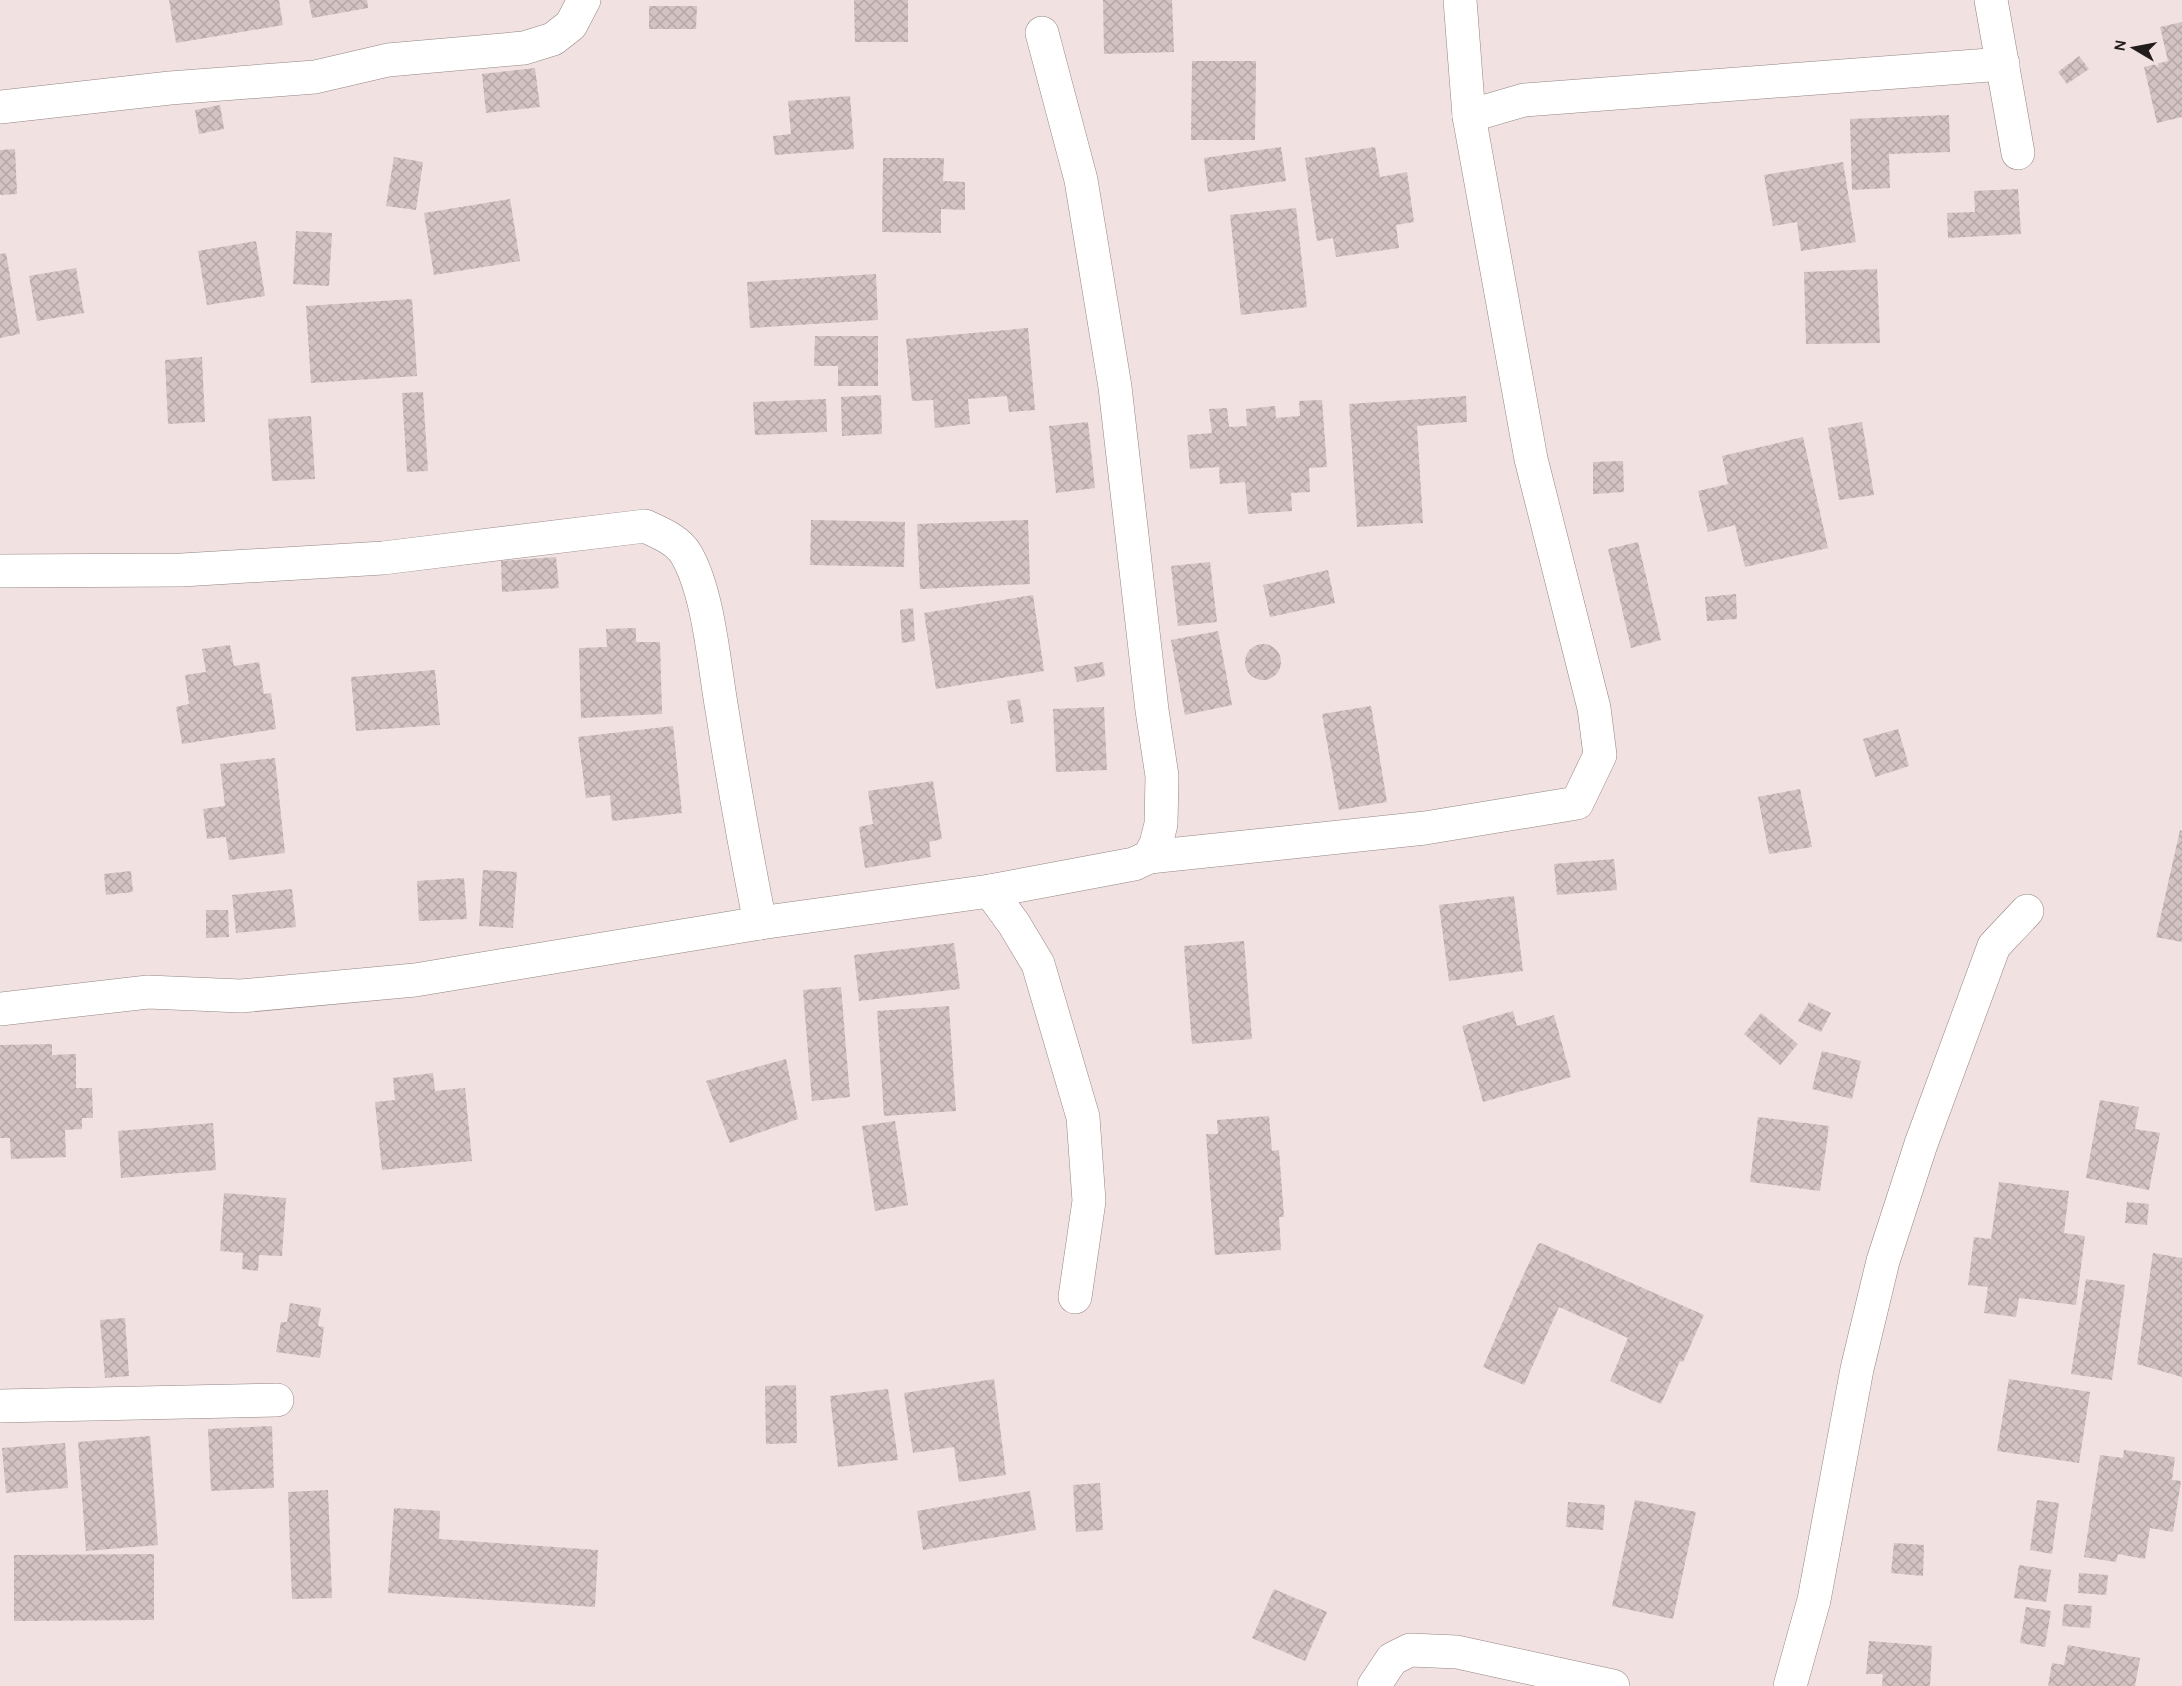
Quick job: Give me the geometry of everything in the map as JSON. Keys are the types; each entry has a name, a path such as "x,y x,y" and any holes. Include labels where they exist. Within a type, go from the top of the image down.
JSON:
{"street":[{"path":"0,106 170,88 315,77 388,60 524,48 553,39 571,25 584,0"},
{"path":"0,1009 148,992 242,996 415,980 760,923 990,891 1114,869 1149,857 1425,828 1577,803 1600,755 1594,708 1531,459 1468,116 1460,0"},
{"path":"1991,0 2018,153"},
{"path":"1042,33 1082,180 1114,387 1152,710 1162,776 1161,824 1156,844 1149,857"},
{"path":"1468,116 1524,100 2003,64"},
{"path":"2,570 182,570 384,558 645,526 660,532 685,551 692,566 706,614 735,792 760,923"},
{"path":"990,891 1014,924 1038,964 1083,1117 1089,1201 1075,1296"},
{"path":"1790,1686 1814,1600 1854,1381 1883,1261 1921,1144 1994,945 2026,911"},
{"path":"0,1406 277,1400"},
{"path":"1374,1686 1392,1659 1410,1650 1457,1652 1613,1686"}],"building":[{"path":"169,0 279,0 283,25 176,43"},
{"path":"309,0 367,0 368,8 312,18"},
{"path":"854,0 908,0 908,42 855,42"},
{"path":"1103,0 1172,0 1174,52 1104,54"},
{"path":"649,6 697,6 696,29 649,29"},
{"path":"2182,22 2182,117 2157,123 2144,67 2168,61 2160,27"},
{"path":"2079,56 2089,69 2067,84 2058,72"},
{"path":"1192,61 1256,61 1255,140 1191,140"},
{"path":"535,68 540,107 486,113 482,74"},
{"path":"850,96 854,149 775,155 773,136 791,134 788,101"},
{"path":"220,105 224,129 199,134 195,110"},
{"path":"1949,115 1950,152 1889,154 1890,188 1852,190 1850,119"},
{"path":"1281,147 1286,181 1208,192 1204,158"},
{"path":"1375,147 1380,177 1407,172 1414,222 1396,225 1399,248 1336,257 1333,238 1317,241 1305,158"},
{"path":"15,149 17,194 0,195 0,150"},
{"path":"394,157 423,162 416,210 386,206"},
{"path":"883,158 944,158 943,181 965,182 965,210 941,209 941,233 882,232"},
{"path":"1843,162 1856,242 1801,251 1797,222 1773,226 1764,175"},
{"path":"2018,189 2021,234 1948,238 1947,213 1975,212 1974,191"},
{"path":"510,199 520,261 434,275 424,213"},
{"path":"1296,208 1307,307 1241,315 1230,215"},
{"path":"296,231 332,233 329,286 293,284"},
{"path":"256,241 265,296 207,305 198,251"},
{"path":"6,253 20,334 0,338 0,254"},
{"path":"76,268 84,313 37,321 29,276"},
{"path":"1877,269 1880,343 1806,344 1804,272"},
{"path":"876,274 878,320 750,328 747,282"},
{"path":"412,299 417,376 311,383 306,306"},
{"path":"1028,328 1035,410 1009,412 1007,396 968,399 970,424 935,428 933,400 912,401 906,339"},
{"path":"815,336 878,336 878,386 838,386 838,366 814,366"},
{"path":"202,357 205,422 168,424 165,360"},
{"path":"423,392 428,471 407,472 402,393"},
{"path":"881,395 882,434 842,436 841,397"},
{"path":"1466,396 1467,422 1417,426 1423,523 1357,527 1349,404"},
{"path":"826,399 827,432 755,435 753,402"},
{"path":"1322,400 1327,467 1309,468 1310,492 1291,493 1292,511 1248,514 1245,482 1220,484 1219,467 1190,469 1187,435 1212,433 1209,409 1227,408 1229,427 1247,426 1246,409 1275,406 1276,418 1300,416 1299,401"},
{"path":"311,416 315,479 272,481 268,419"},
{"path":"1088,422 1095,488 1056,493 1049,426"},
{"path":"1862,422 1874,495 1839,500 1828,428"},
{"path":"1803,437 1828,548 1745,567 1735,525 1708,532 1698,491 1728,484 1722,456"},
{"path":"1623,461 1624,492 1593,494 1593,462"},
{"path":"811,520 905,522 904,567 810,565"},
{"path":"1028,520 1030,584 920,589 917,524"},
{"path":"1638,542 1661,640 1631,648 1608,549"},
{"path":"556,557 559,588 502,592 501,561"},
{"path":"1210,562 1217,622 1178,626 1171,566"},
{"path":"1328,570 1335,603 1270,617 1263,585"},
{"path":"1736,594 1737,619 1707,621 1705,597"},
{"path":"1033,595 1044,671 936,689 924,613"},
{"path":"913,608 915,641 902,643 900,610"},
{"path":"636,628 636,642 660,642 662,714 581,718 579,648 607,647 606,629"},
{"path":"1218,631 1232,705 1185,715 1171,640"},
{"path":"1263,644 1276,649 1281,662 1276,675 1263,680 1250,675 1245,662 1250,649"},
{"path":"230,645 234,666 259,662 264,694 271,693 276,729 182,744 176,707 189,704 185,675 206,672 202,649"},
{"path":"1103,662 1105,676 1077,682 1074,667"},
{"path":"435,670 440,725 356,731 351,677"},
{"path":"1020,699 1024,722 1011,724 1007,701"},
{"path":"1371,706 1387,802 1339,810 1322,714"},
{"path":"1104,707 1107,770 1056,772 1053,709"},
{"path":"673,726 682,813 612,821 610,795 586,798 578,737"},
{"path":"1898,729 1909,766 1875,777 1863,739"},
{"path":"275,758 285,853 229,860 226,837 207,839 203,809 225,806 220,764"},
{"path":"933,781 942,839 929,842 931,857 865,868 859,827 873,824 868,791"},
{"path":"1800,789 1812,847 1769,854 1758,797"},
{"path":"2180,830 2182,831 2182,942 2156,937"},
{"path":"1614,859 1617,890 1557,895 1554,864"},
{"path":"483,870 517,872 513,928 479,926"},
{"path":"131,871 133,892 106,895 104,874"},
{"path":"464,878 467,919 419,921 417,881"},
{"path":"292,889 296,927 236,933 232,895"},
{"path":"1514,896 1523,971 1449,981 1439,905"},
{"path":"206,910 228,910 229,937 206,938"},
{"path":"1244,941 1252,1039 1192,1044 1184,946"},
{"path":"954,943 960,989 859,1001 854,955"},
{"path":"841,987 850,1097 812,1101 803,990"},
{"path":"1809,1002 1831,1013 1821,1032 1798,1021"},
{"path":"949,1006 956,1111 884,1116 877,1011"},
{"path":"1513,1011 1517,1026 1554,1015 1571,1077 1483,1102 1462,1026"},
{"path":"1761,1013 1798,1044 1780,1065 1744,1034"},
{"path":"52,1044 52,1055 76,1054 76,1088 92,1088 93,1118 82,1118 82,1129 65,1130 66,1157 11,1159 10,1138 0,1138 0,1045"},
{"path":"1822,1051 1861,1061 1852,1099 1812,1089"},
{"path":"786,1059 798,1119 730,1143 706,1081"},
{"path":"433,1073 435,1091 465,1088 472,1161 382,1170 375,1102 395,1100 393,1078"},
{"path":"2100,1100 2139,1107 2135,1129 2160,1133 2149,1190 2086,1178"},
{"path":"1269,1116 1272,1151 1279,1150 1284,1217 1279,1217 1281,1250 1215,1255 1206,1134 1218,1134 1217,1120"},
{"path":"1758,1117 1829,1126 1820,1191 1750,1182"},
{"path":"895,1121 908,1205 875,1211 862,1126"},
{"path":"213,1123 216,1170 121,1178 118,1131"},
{"path":"1999,1182 2069,1191 2064,1233 2085,1236 2076,1305 2019,1298 2016,1317 1984,1313 1988,1287 1968,1285 1974,1237 1991,1239"},
{"path":"224,1193 286,1198 282,1256 259,1255 258,1271 242,1269 243,1253 220,1251"},
{"path":"2127,1202 2149,1204 2147,1225 2125,1223"},
{"path":"1541,1243 1704,1315 1661,1404 1610,1381 1628,1338 1559,1307 1524,1385 1483,1367 1538,1244"},
{"path":"2153,1253 2182,1258 2182,1377 2137,1364"},
{"path":"2086,1279 2125,1285 2112,1380 2071,1374"},
{"path":"290,1303 321,1308 318,1326 324,1327 320,1358 276,1352 281,1322 287,1322"},
{"path":"125,1318 129,1376 105,1378 100,1320"},
{"path":"994,1379 1006,1475 959,1482 954,1447 913,1453 904,1393"},
{"path":"2009,1379 2090,1392 2079,1463 1997,1451"},
{"path":"796,1385 797,1443 766,1444 765,1386"},
{"path":"888,1389 898,1460 838,1467 830,1396"},
{"path":"272,1426 274,1488 211,1491 208,1429"},
{"path":"150,1436 158,1545 86,1551 78,1442"},
{"path":"65,1443 68,1488 6,1493 2,1448"},
{"path":"2124,1450 2175,1457 2172,1480 2181,1481 2173,1532 2150,1528 2145,1559 2118,1554 2116,1562 2084,1557 2100,1455 2123,1458"},
{"path":"1100,1483 1103,1530 1076,1532 1073,1485"},
{"path":"328,1490 332,1598 292,1599 288,1492"},
{"path":"1030,1491 1036,1530 923,1550 917,1511"},
{"path":"1635,1500 1696,1512 1673,1619 1612,1606"},
{"path":"2037,1500 2059,1503 2052,1554 2030,1550"},
{"path":"1568,1502 1605,1505 1603,1530 1566,1527"},
{"path":"394,1508 440,1511 439,1539 598,1550 595,1607 388,1593"},
{"path":"1894,1543 1924,1545 1923,1576 1891,1573"},
{"path":"154,1554 154,1620 14,1621 14,1555"},
{"path":"2019,1565 2051,1570 2046,1602 2014,1598"},
{"path":"2079,1573 2108,1575 2106,1595 2078,1593"},
{"path":"1274,1589 1327,1612 1305,1661 1252,1638"},
{"path":"2064,1604 2092,1606 2090,1628 2062,1626"},
{"path":"2026,1607 2051,1611 2045,1647 2020,1643"},
{"path":"1869,1641 1932,1646 1930,1686 1882,1686 1883,1674 1866,1674"},
{"path":"2068,1645 2140,1658 2135,1686 2048,1686 2052,1663 2064,1665"}]}
